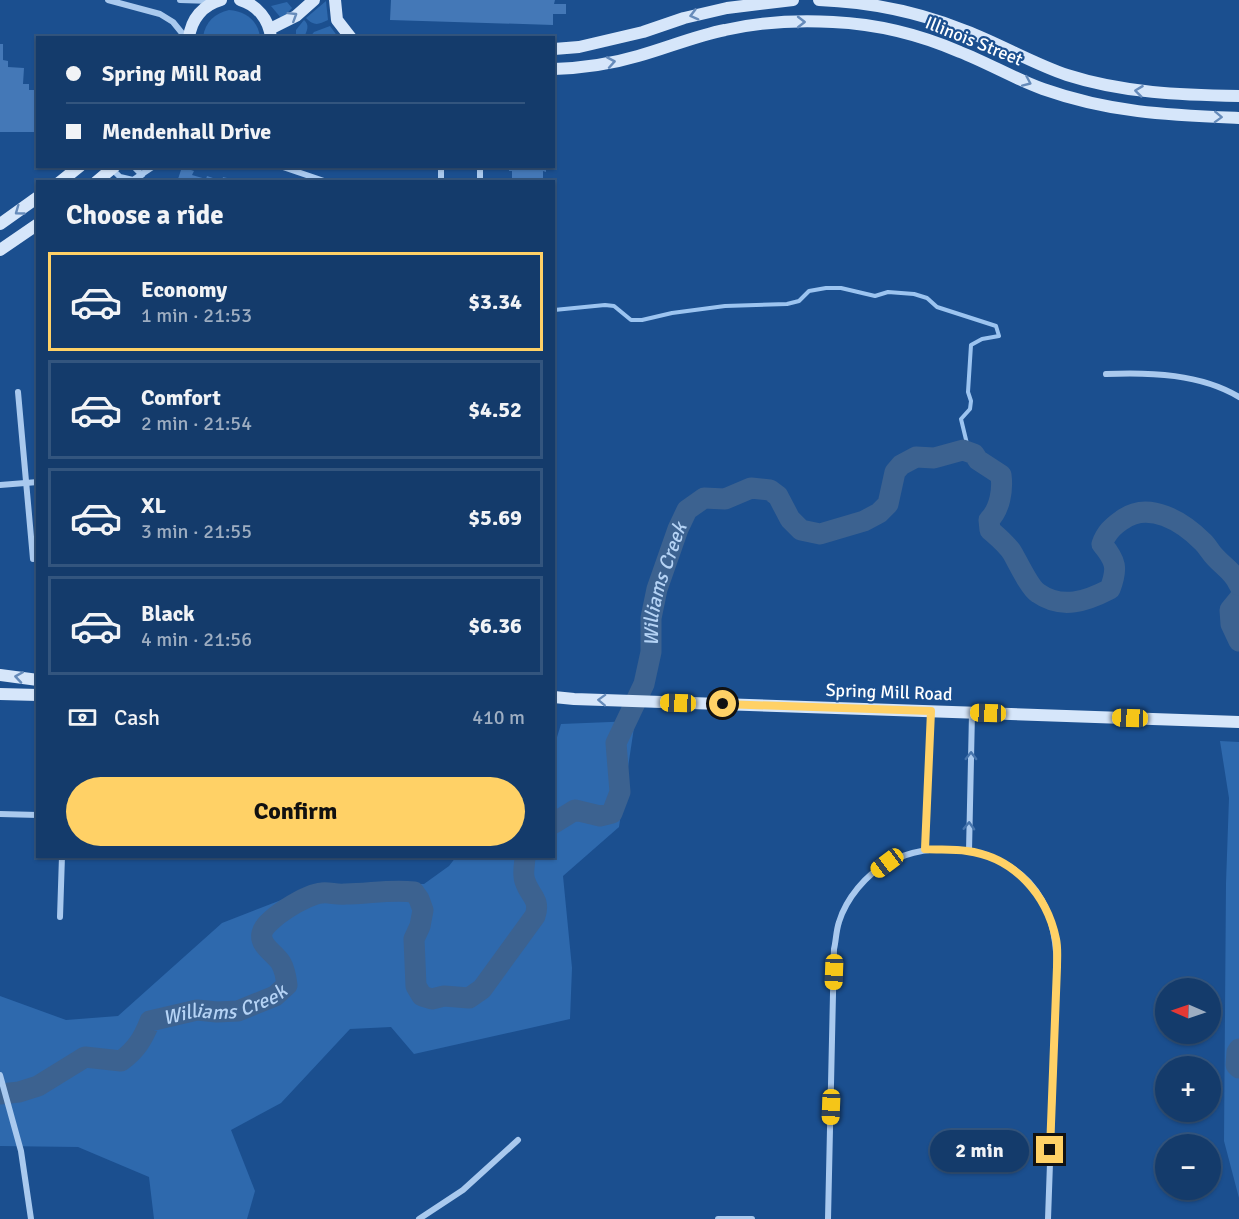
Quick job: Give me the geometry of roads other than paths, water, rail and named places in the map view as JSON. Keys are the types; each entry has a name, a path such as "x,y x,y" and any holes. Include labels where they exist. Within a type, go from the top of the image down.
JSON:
{"street":[{"path":"108,0 160,14 173,22 185,36"},
{"path":"180,0 198,2 220,0"},
{"path":"188,36 197,16 204,8 220,0"},
{"path":"240,0 259,10 270,33 296,16 314,0"},
{"path":"335,0 337,20 349,36"},
{"path":"555,49 579,47 643,32 684,18 727,8 793,0"},
{"name":"Illinois Street","path":"819,0 882,6 933,19 986,39 1047,68 1088,81 1154,93 1239,96"},
{"name":"Illinois Street","path":"555,69 619,61 725,30 790,21 833,22 876,27 926,39 1041,88 1083,102 1126,111 1170,116 1239,118"},
{"path":"62,180 78,168"},
{"path":"98,180 111,168"},
{"path":"113,168 124,179 133,180 151,168"},
{"path":"135,168 142,175"},
{"path":"286,168 321,180"},
{"path":"0,224 36,198"},
{"path":"0,250 36,225"},
{"path":"1106,374 1190,378 1226,389 1239,397"},
{"path":"18,392 33,559"},
{"path":"0,485 36,482"},
{"path":"0,675 36,680"},
{"path":"0,694 36,695"},
{"name":"Spring Mill Road","path":"555,697 1239,722"},
{"name":"Spring Mill Road","path":"555,703 574,699"},
{"path":"925,849 931,711"},
{"path":"969,851 972,713"},
{"path":"0,814 36,815"},
{"path":"828,1219 834,950 839,922 859,887 872,874 887,863 925,849 969,851 992,858 1014,870 1029,882 1041,898 1050,918 1056,941 1048,1219"},
{"path":"60,917 62,858"},
{"path":"0,1074 21,1151 31,1219"},
{"path":"419,1219 463,1190 518,1140"},
{"path":"718,1219 752,1219"}],"waterway":[{"path":"555,310 614,306 631,320 642,320 672,313 725,306 787,304 799,301 809,291 826,288 841,288 875,296 888,292 914,294 927,298 937,307 996,326 999,336 982,339 971,345 968,392 971,401 970,409 961,419 969,452"},
{"name":"Williams Creek","path":"555,822 575,810 600,816 612,813 620,792 616,743 644,684 651,652 651,618 657,589 687,510 704,498 725,499 751,488 770,490 778,496 790,519 801,530 820,534 864,521 879,513 888,504 895,472 901,465 916,457 934,458 963,450 974,454 978,460 1001,475 1000,499 989,520 990,530 1011,551 1035,590 1047,598 1074,602 1110,589 1115,570 1113,560 1102,544 1115,525 1132,514 1143,512 1165,516 1186,527 1232,573 1239,585"},
{"name":"Williams Creek","path":"1239,599 1230,610 1231,624 1239,641"},
{"name":"Williams Creek","path":"0,1094 19,1092 38,1086 85,1057 121,1061 138,1044 150,1021 197,1010 238,1011 275,996 287,985 286,976 281,963 263,942 262,933 278,914 315,894 414,892 423,910 420,926 414,939 416,986 422,996 432,999 444,996 469,998 482,989 535,916 536,901 524,878 525,858"},
{"name":"Williams Creek","path":"1239,1049 1236,1065 1239,1068"}]}
